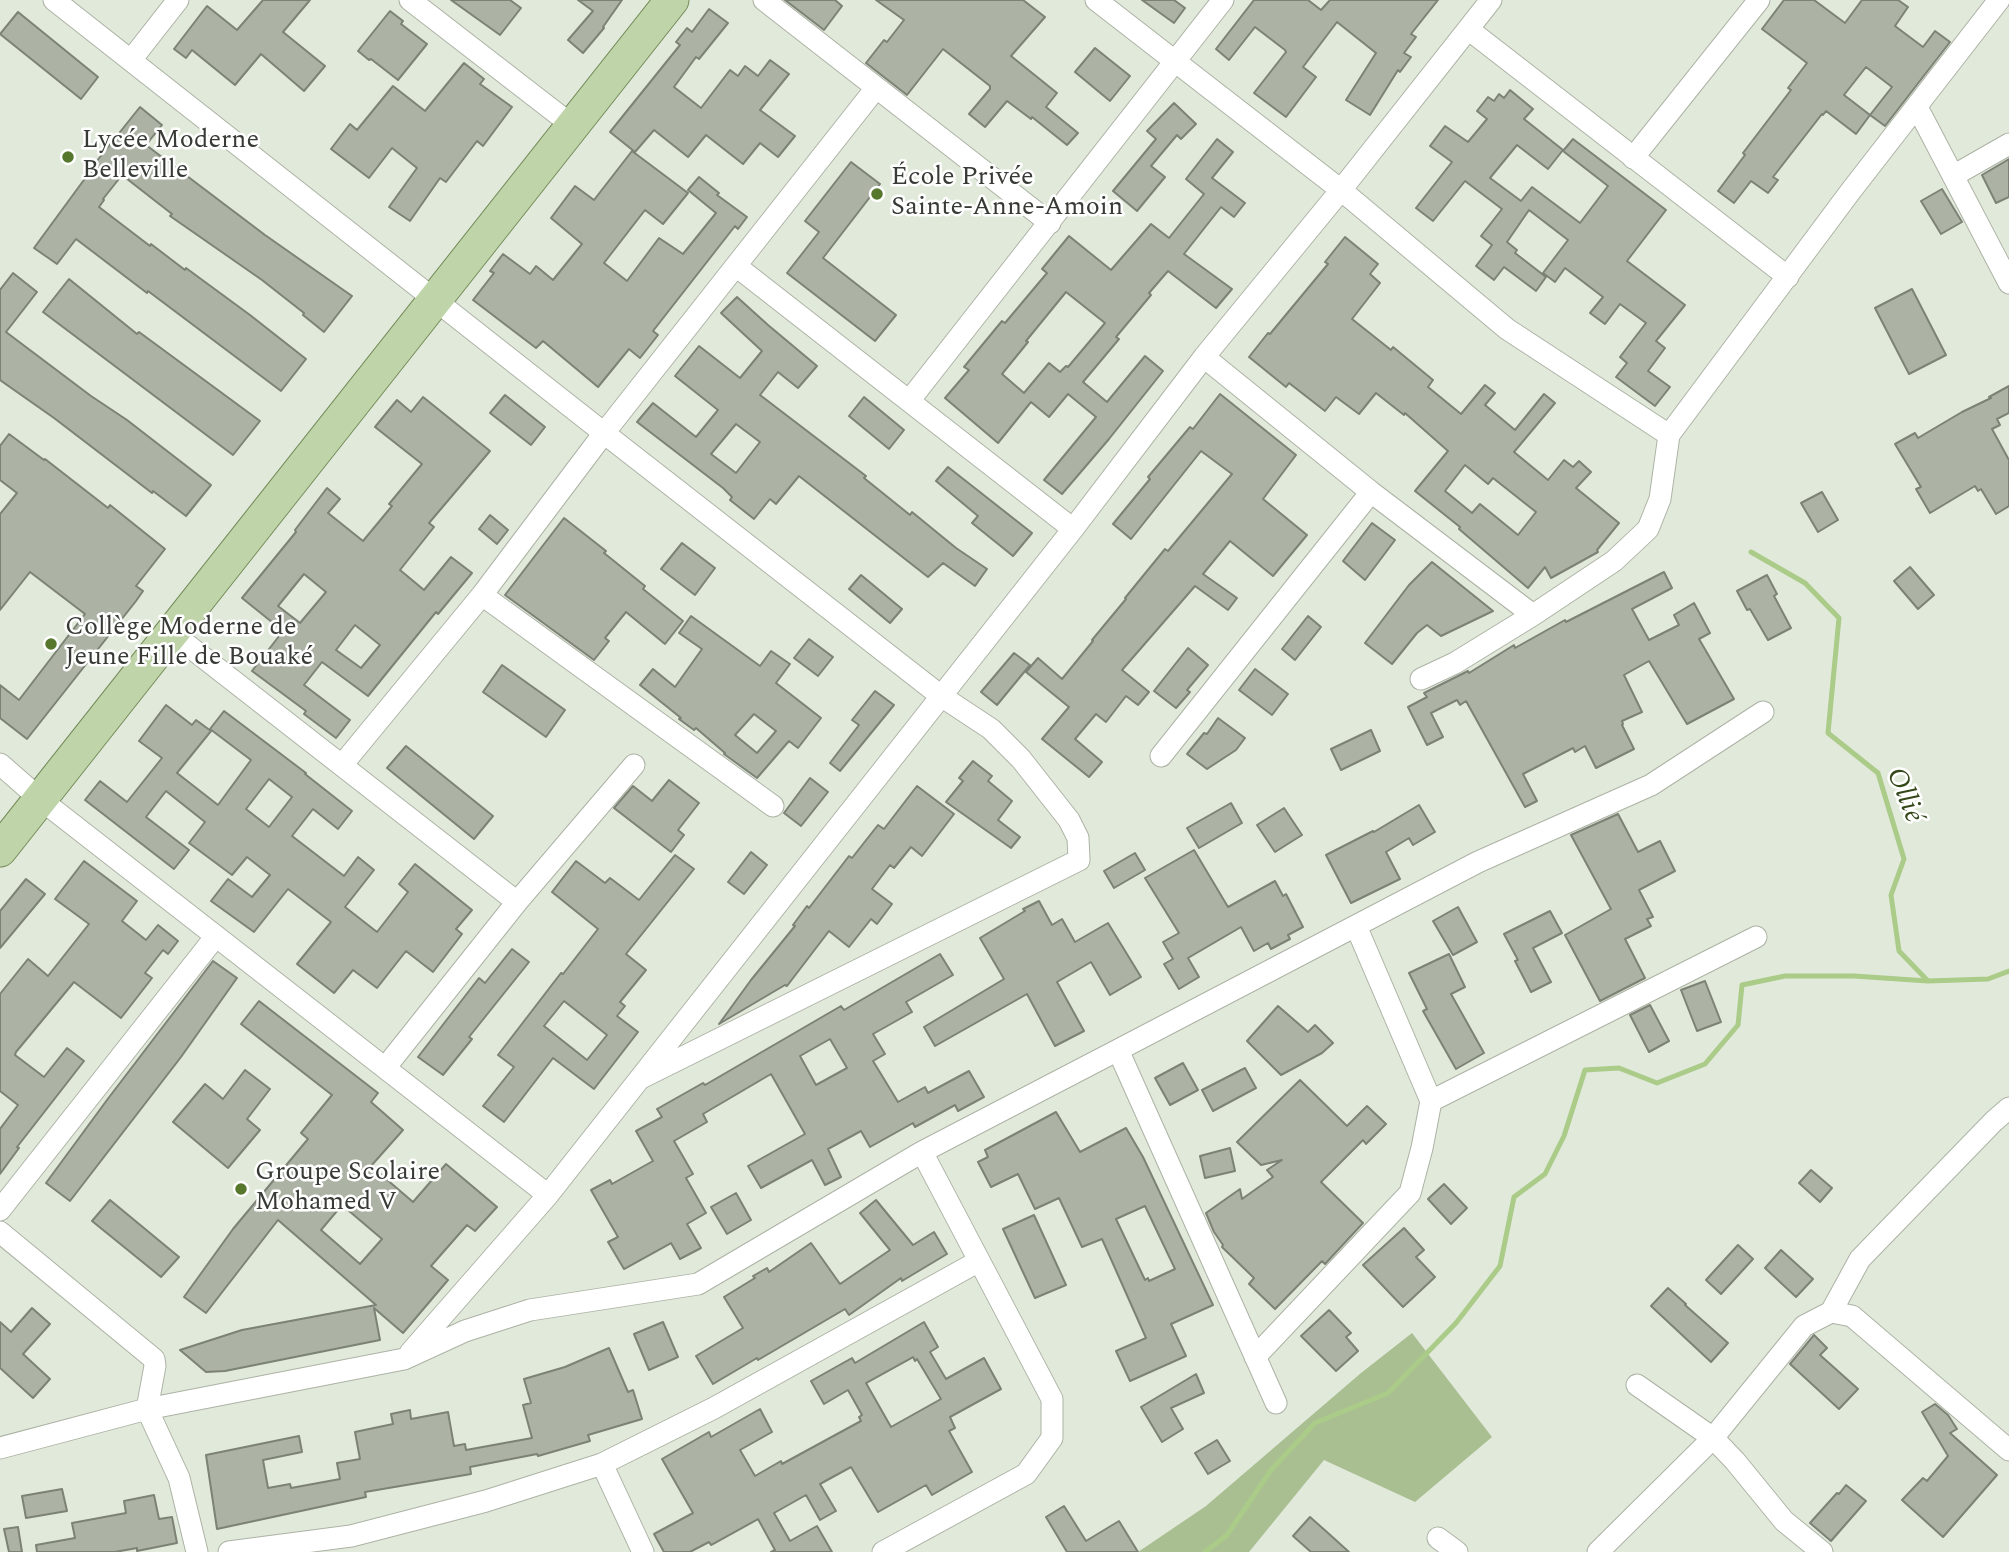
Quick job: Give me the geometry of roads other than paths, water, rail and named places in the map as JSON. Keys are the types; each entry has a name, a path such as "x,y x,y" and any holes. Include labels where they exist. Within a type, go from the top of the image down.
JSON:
{"main road":[{"path":"0,850 672,0"}],"street":[{"path":"54,0 942,696 991,729 1021,759 1069,820 1079,838 1079,860 640,1078"},
{"path":"131,60 178,0"},
{"path":"410,0 573,126"},
{"path":"764,0 1050,223"},
{"path":"1096,0 1341,190 1507,328 1669,435"},
{"path":"909,401 1223,0"},
{"path":"404,1359 548,1195 1073,529 1204,357 1341,190 1491,0"},
{"path":"1633,158 1759,0"},
{"path":"1421,679 1455,663 1533,615 1614,561 1648,529 1660,499 1669,435 1850,191 1999,0"},
{"path":"1468,29 1788,277"},
{"path":"342,765 482,595 604,433 876,88"},
{"path":"1917,107 2009,283"},
{"path":"1953,176 2009,144"},
{"path":"736,266 1073,529"},
{"path":"1204,357 1371,492 1533,615"},
{"path":"1161,756 1371,492"},
{"path":"482,595 773,806"},
{"path":"172,633 517,901"},
{"path":"0,1448 147,1409 404,1359 465,1331 530,1310 698,1283 922,1152 1118,1049 1478,862 1651,785 1763,712"},
{"path":"0,764 40,799 548,1195"},
{"path":"385,1068 517,901 634,765"},
{"path":"1255,1357 1410,1193 1422,1148 1431,1101 1356,926"},
{"path":"0,1210 216,936"},
{"path":"1431,1101 1756,937"},
{"path":"1118,1049 1276,1403"},
{"path":"1598,1552 1713,1438 1804,1326 1831,1312 1860,1259 2009,1108"},
{"path":"883,1552 1026,1474 1052,1438 1052,1399 922,1152"},
{"path":"0,1232 154,1359 147,1409 179,1478 197,1552"},
{"path":"229,1552 355,1544 602,1464 713,1408 979,1261"},
{"path":"1831,1312 1852,1316 2009,1450"},
{"path":"1637,1385 1713,1438 1784,1521 1822,1552"},
{"path":"602,1464 643,1552"},
{"path":"1438,1538 1457,1552"}],"waterway":[{"name":"Ollié","path":"1751,552 1805,583 1839,618 1828,733 1878,773 1904,859 1891,895 1899,951 1928,981 1988,979 2009,971"},
{"path":"1205,1552 1227,1535 1271,1470 1315,1423 1388,1393 1456,1323 1500,1266 1514,1197 1545,1174 1564,1136 1585,1070 1619,1068 1657,1083 1705,1064 1738,1025 1742,985 1785,976 1854,976 1928,981"}],"place":[{"name":"Lycée Moderne Belleville","path":"68,157"},
{"name":"École Privée Sainte-Anne-Amoin","path":"877,194"},
{"name":"Collège Moderne de Jeune Fille de Bouaké","path":"51,644"},
{"name":"Groupe Scolaire Mohamed V","path":"241,1189"}]}
